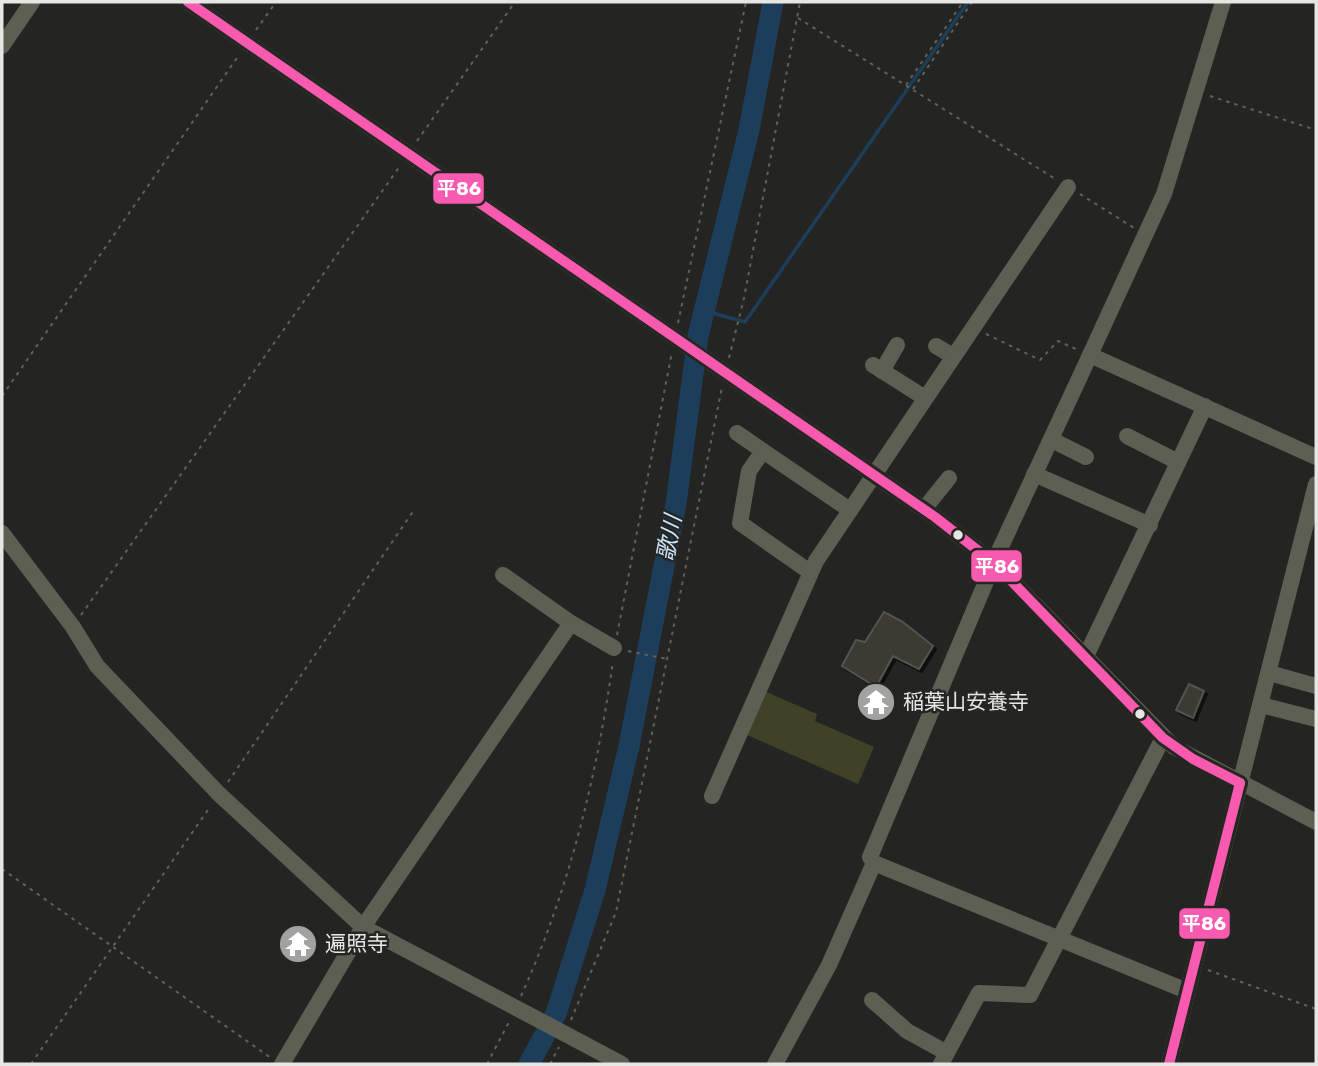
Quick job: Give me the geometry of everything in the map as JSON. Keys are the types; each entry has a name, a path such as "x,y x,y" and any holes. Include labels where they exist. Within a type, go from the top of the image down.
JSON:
{"street":[{"path":"2,46 32,2"},
{"path":"188,2 924,509 994,563 1163,738 1192,759 1316,822"},
{"path":"1187,991 874,863 870,857 994,563 1164,194 1223,2"},
{"path":"712,796 810,572 872,473 1069,187"},
{"path":"897,345 877,368 925,398"},
{"path":"936,346 953,356"},
{"path":"1090,355 1316,457"},
{"path":"1086,656 1205,406"},
{"path":"737,433 804,484 850,510"},
{"path":"1128,436 1178,462"},
{"path":"1052,440 1086,457"},
{"path":"762,451 749,471 740,523 810,572"},
{"path":"1034,474 1150,525"},
{"path":"924,509 949,478"},
{"path":"1169,1064 1316,484"},
{"path":"2,533 73,628 97,666 147,720 295,867 363,927 515,1010 622,1064"},
{"path":"503,575 571,623 614,648"},
{"path":"282,1064 363,927 571,623"},
{"path":"1269,673 1316,686"},
{"path":"1261,705 1316,719"},
{"path":"872,1000 944,1059 979,993 1030,995 1163,738"},
{"path":"775,1064 829,965 874,863"}],"path":[{"path":"2,396 276,2"},
{"path":"73,628 515,2"},
{"path":"487,1064 539,956 570,867 604,722 614,648 746,2"},
{"path":"550,1064 565,1036 616,912 668,660 722,370 744,298 800,2"},
{"path":"905,85 963,2"},
{"path":"912,89 972,2"},
{"path":"797,18 1145,235"},
{"path":"1196,91 1316,130"},
{"path":"973,327 1033,359 1046,357 1053,343 1058,341 1090,355"},
{"path":"614,648 668,660"},
{"path":"2,869 282,1064"},
{"path":"1194,965 1316,1009"}],"green space":[{"path":"764,691 817,714 815,721 874,747 858,784 745,734"}],"building":[{"path":"884,612 903,622 933,646 919,669 893,656 876,687 842,666 856,640 865,642"},
{"path":"1189,684 1204,691 1193,718 1176,710"},
{"path":"874,688 885,697 879,708 867,702"}],"waterway":[{"name":"歌川","path":"529,1064 556,1014 595,890 629,746 676,504 698,336 749,130 773,2"},
{"path":"705,311 745,322 968,2"}],"transit line":[{"name":"平86","path":"188,2 935,517 994,563 1163,738 1193,759 1240,783"},
{"name":"平86","path":"1169,1064 1240,783"}],"place":[{"name":"稲葉山安養寺","path":"876,702"},
{"name":"遍照寺","path":"298,944"}]}
